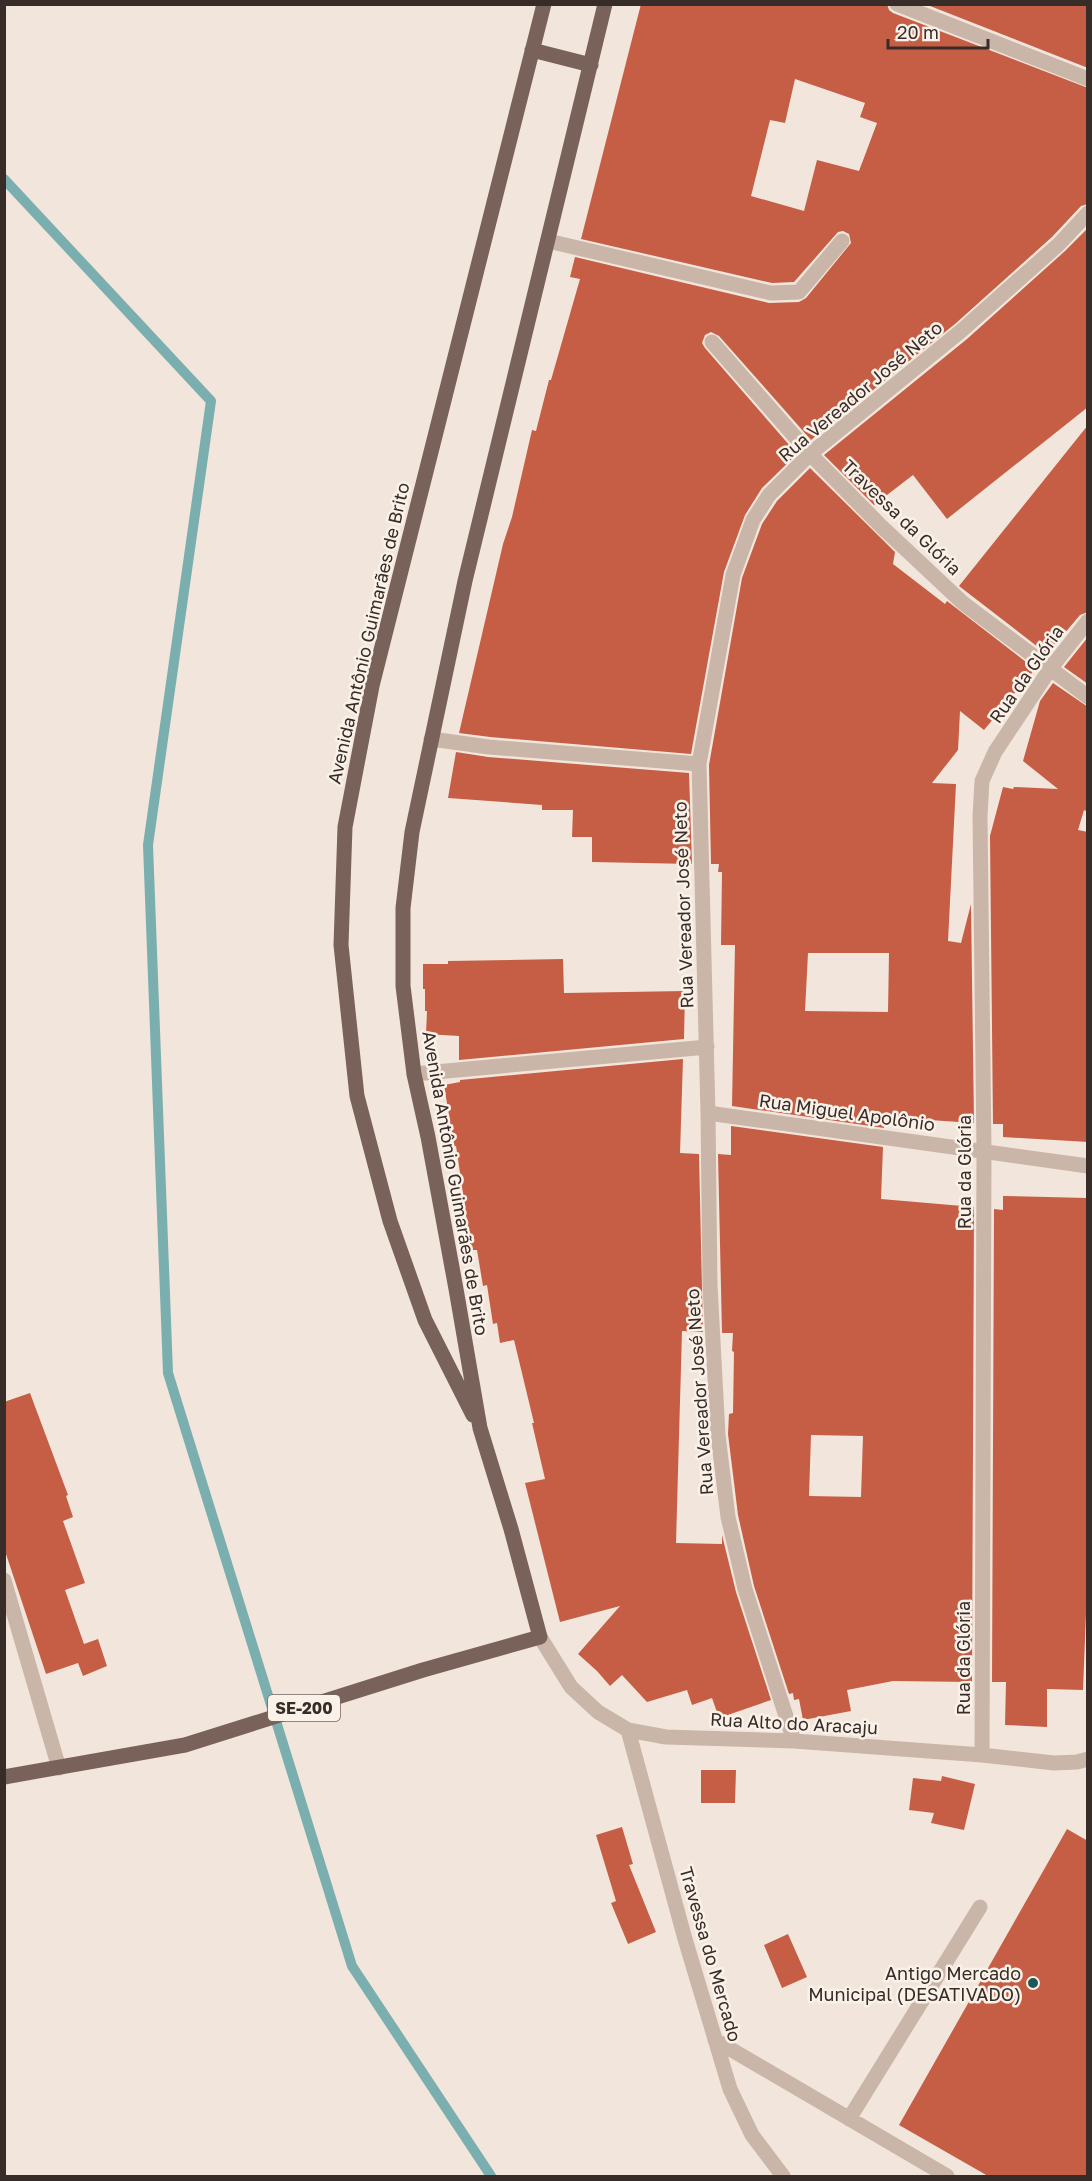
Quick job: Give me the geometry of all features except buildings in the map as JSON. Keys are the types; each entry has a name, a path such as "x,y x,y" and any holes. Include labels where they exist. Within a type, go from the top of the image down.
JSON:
{"main road":[{"name":"Avenida Antônio Guimarães de Brito","path":"480,1428 425,1320 390,1221 357,1096 341,945 344,839 372,686 544,4"},
{"name":"Avenida Antônio Guimarães de Brito","path":"540,1637 511,1529 480,1428 454,1277 414,1074 404,986 403,908 412,832 465,581 605,4"},
{"path":"532,50 591,65"},
{"name":"SE-200","path":"4,1777 185,1745 423,1670 540,1637"}],"street":[{"path":"897,4 1088,80"},
{"name":"Rua Vereador José Neto","path":"794,1741 745,1589 728,1517 718,1435 710,1286 707,1047 699,764 733,575 753,520 769,495 810,454 961,331 1059,244 1088,213"},
{"path":"548,241 771,293 799,292 842,241"},
{"name":"Travessa da Glória","path":"712,342 810,454 882,527 963,603 1088,697"},
{"name":"Rua da Glória","path":"982,1755 984,1151 980,816 982,781 994,752 1050,669 1088,621"},
{"path":"431,739 489,747 699,764"},
{"path":"414,1074 707,1047"},
{"name":"Rua Miguel Apolônio","path":"708,1113 1088,1166"},
{"path":"4,1580 59,1768"},
{"name":"Rua Alto do Aracaju","path":"540,1637 571,1687 598,1712 628,1730 666,1737 794,1741 982,1755 1054,1763 1088,1759"},
{"name":"Travessa do Mercado","path":"628,1730 684,1939 730,2090 752,2135 783,2176"},
{"path":"849,2119 980,1907"},
{"path":"715,2040 946,2176"}],"waterway":[{"path":"4,179 211,401 148,845 168,1373 352,1966 491,2176"}],"place":[{"name":"Antigo Mercado Municipal (DESATIVADO)","path":"1033,1983"}]}
